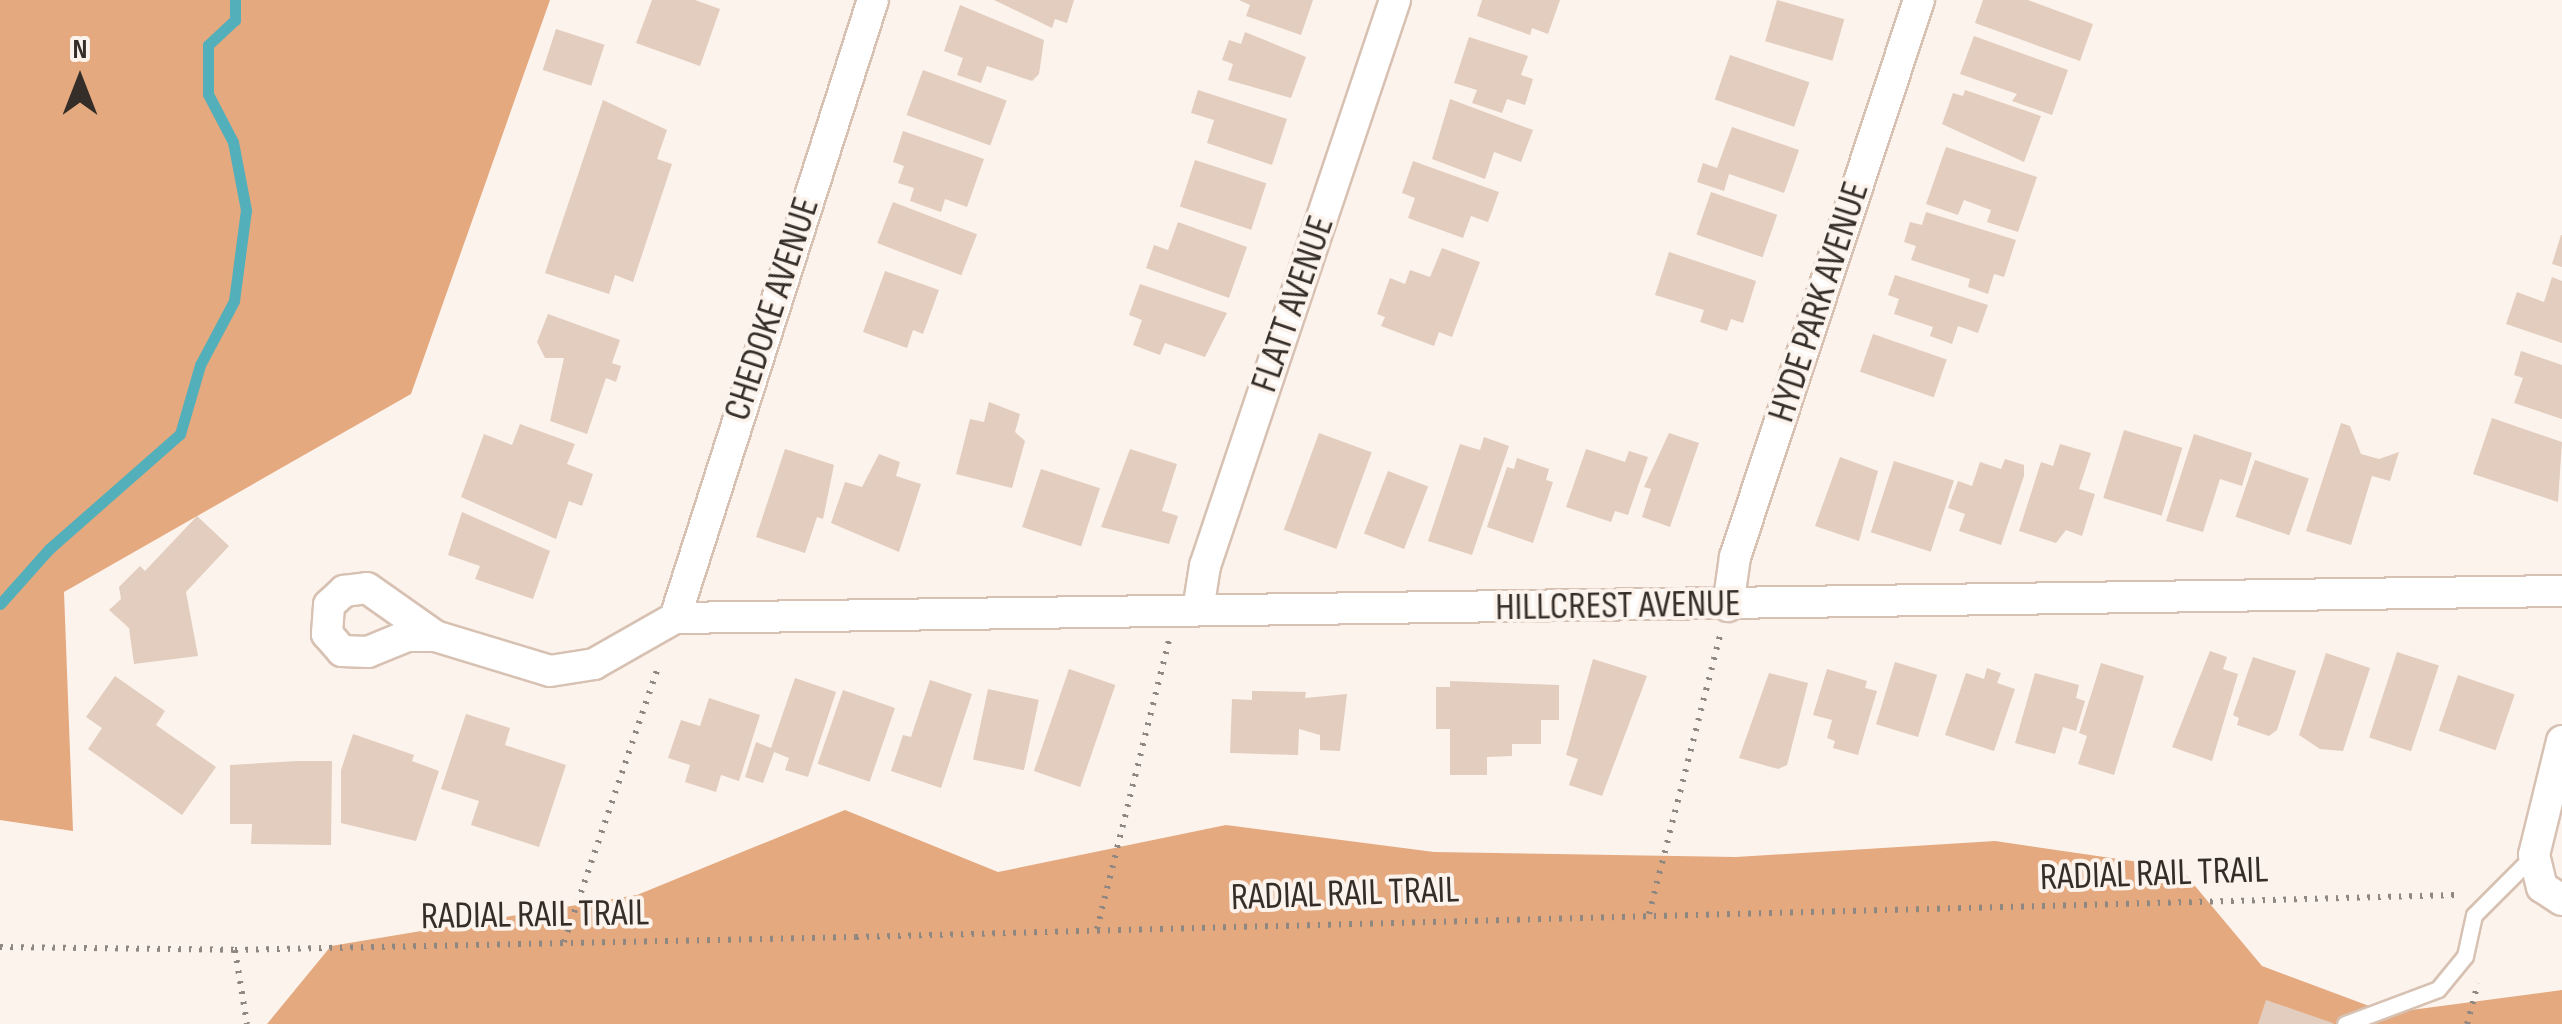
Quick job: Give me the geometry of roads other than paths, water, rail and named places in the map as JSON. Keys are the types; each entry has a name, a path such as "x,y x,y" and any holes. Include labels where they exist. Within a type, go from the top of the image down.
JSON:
{"street":[{"name":"CHEDOKE AVENUE","path":"675,618 874,0"},
{"name":"FLATT AVENUE","path":"1187,610 1395,0"},
{"name":"HYDE PARK AVENUE","path":"1728,606 1735,557 1919,0"},
{"name":"HILLCREST AVENUE","path":"675,618 1728,606 2562,591"},
{"path":"435,636 550,671 594,664 675,618"},
{"path":"2562,741 2534,855 2542,887 2562,900"}],"lane":[{"path":"2345,1024 2438,988 2465,956 2474,915 2534,855"}],"waterway":[{"path":"0,604 49,549 180,434 200,365 234,301 246,210 233,142 208,94 208,45 235,20 235,0"}]}
